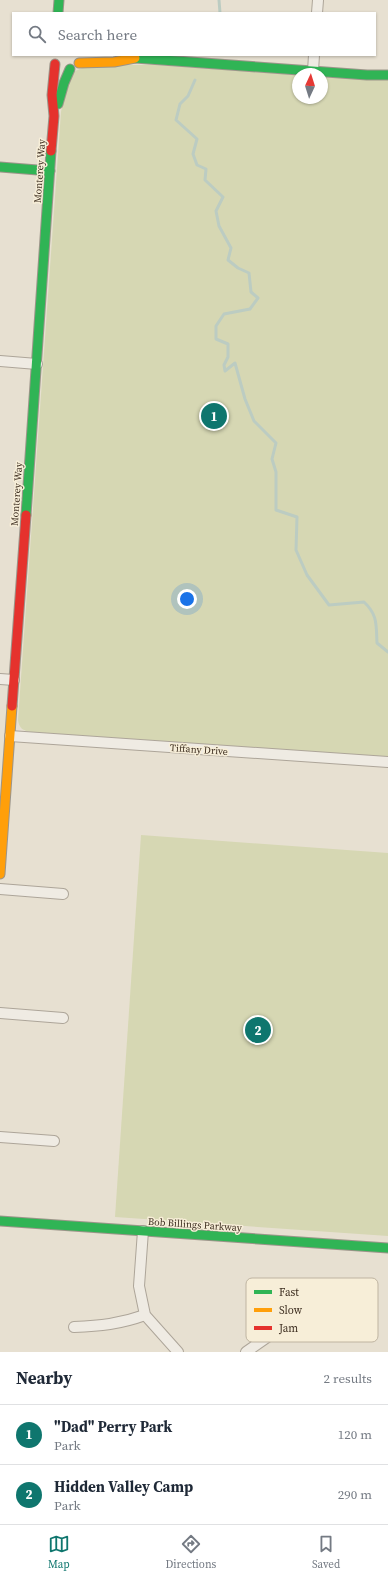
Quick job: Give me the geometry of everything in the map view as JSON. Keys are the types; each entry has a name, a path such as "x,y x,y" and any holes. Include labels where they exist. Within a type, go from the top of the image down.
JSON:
{"street":[{"path":"58,0 58,12"},
{"path":"66,0 67,12"},
{"path":"317,12 318,0"},
{"path":"128,56 135,58 292,69"},
{"path":"313,68 314,56"},
{"path":"53,59 62,69 70,69 80,59 114,62 135,58"},
{"name":"Monterey Way","path":"0,874 54,116 52,95 53,59"},
{"name":"Monterey Way","path":"54,116 70,69"},
{"path":"328,72 388,75"},
{"path":"0,168 50,171"},
{"path":"0,361 37,364"},
{"path":"0,679 14,680"},
{"name":"Tiffany Drive","path":"10,736 388,762"},
{"path":"0,889 63,894"},
{"path":"0,1013 63,1018"},
{"path":"0,1137 54,1141"},
{"name":"Bob Billings Parkway","path":"0,1221 388,1248"},
{"path":"143,1231 139,1286 144,1315 178,1352"},
{"path":"74,1327 106,1325 144,1315"},
{"path":"246,1352 260,1342"}],"green space":[{"path":"89,65 154,65 292,75 292,104 328,104 328,77 388,80 388,757 31,732 24,730 19,725 18,720 61,112 64,96 73,72"},
{"path":"141,835 388,853 388,1236 115,1217"}],"waterway":[{"path":"219,0 220,12"},
{"path":"195,80 188,96 180,104 176,120 197,139 193,154 197,165 206,169 205,180 223,197 216,211 219,226 231,248 228,260 238,268 249,273 251,292 258,298 250,309 224,314 216,326 216,339 228,344 228,357 224,365 225,371 235,363 245,399 254,421 276,443 272,459 276,472 276,510 297,517 296,550 307,575 329,605 364,602 372,611 374,616 377,643 388,652"}],"traffic: fast":[{"path":"58,12 59,0"},
{"path":"128,56 135,58 367,75 388,75"},
{"path":"58,104 70,69"},
{"path":"26,515 51,151"},
{"path":"0,167 50,171"},
{"path":"0,1221 388,1248"}],"traffic: slow":[{"path":"79,63 114,62 135,58"},
{"path":"0,874 12,706"}],"traffic: jam":[{"path":"51,151 54,116 52,95 55,64"},
{"path":"12,706 26,515"}],"place":[{"name":"\"Dad\" Perry Park","path":"214,416"},
{"name":"Hidden Valley Camp","path":"258,1030"}]}
